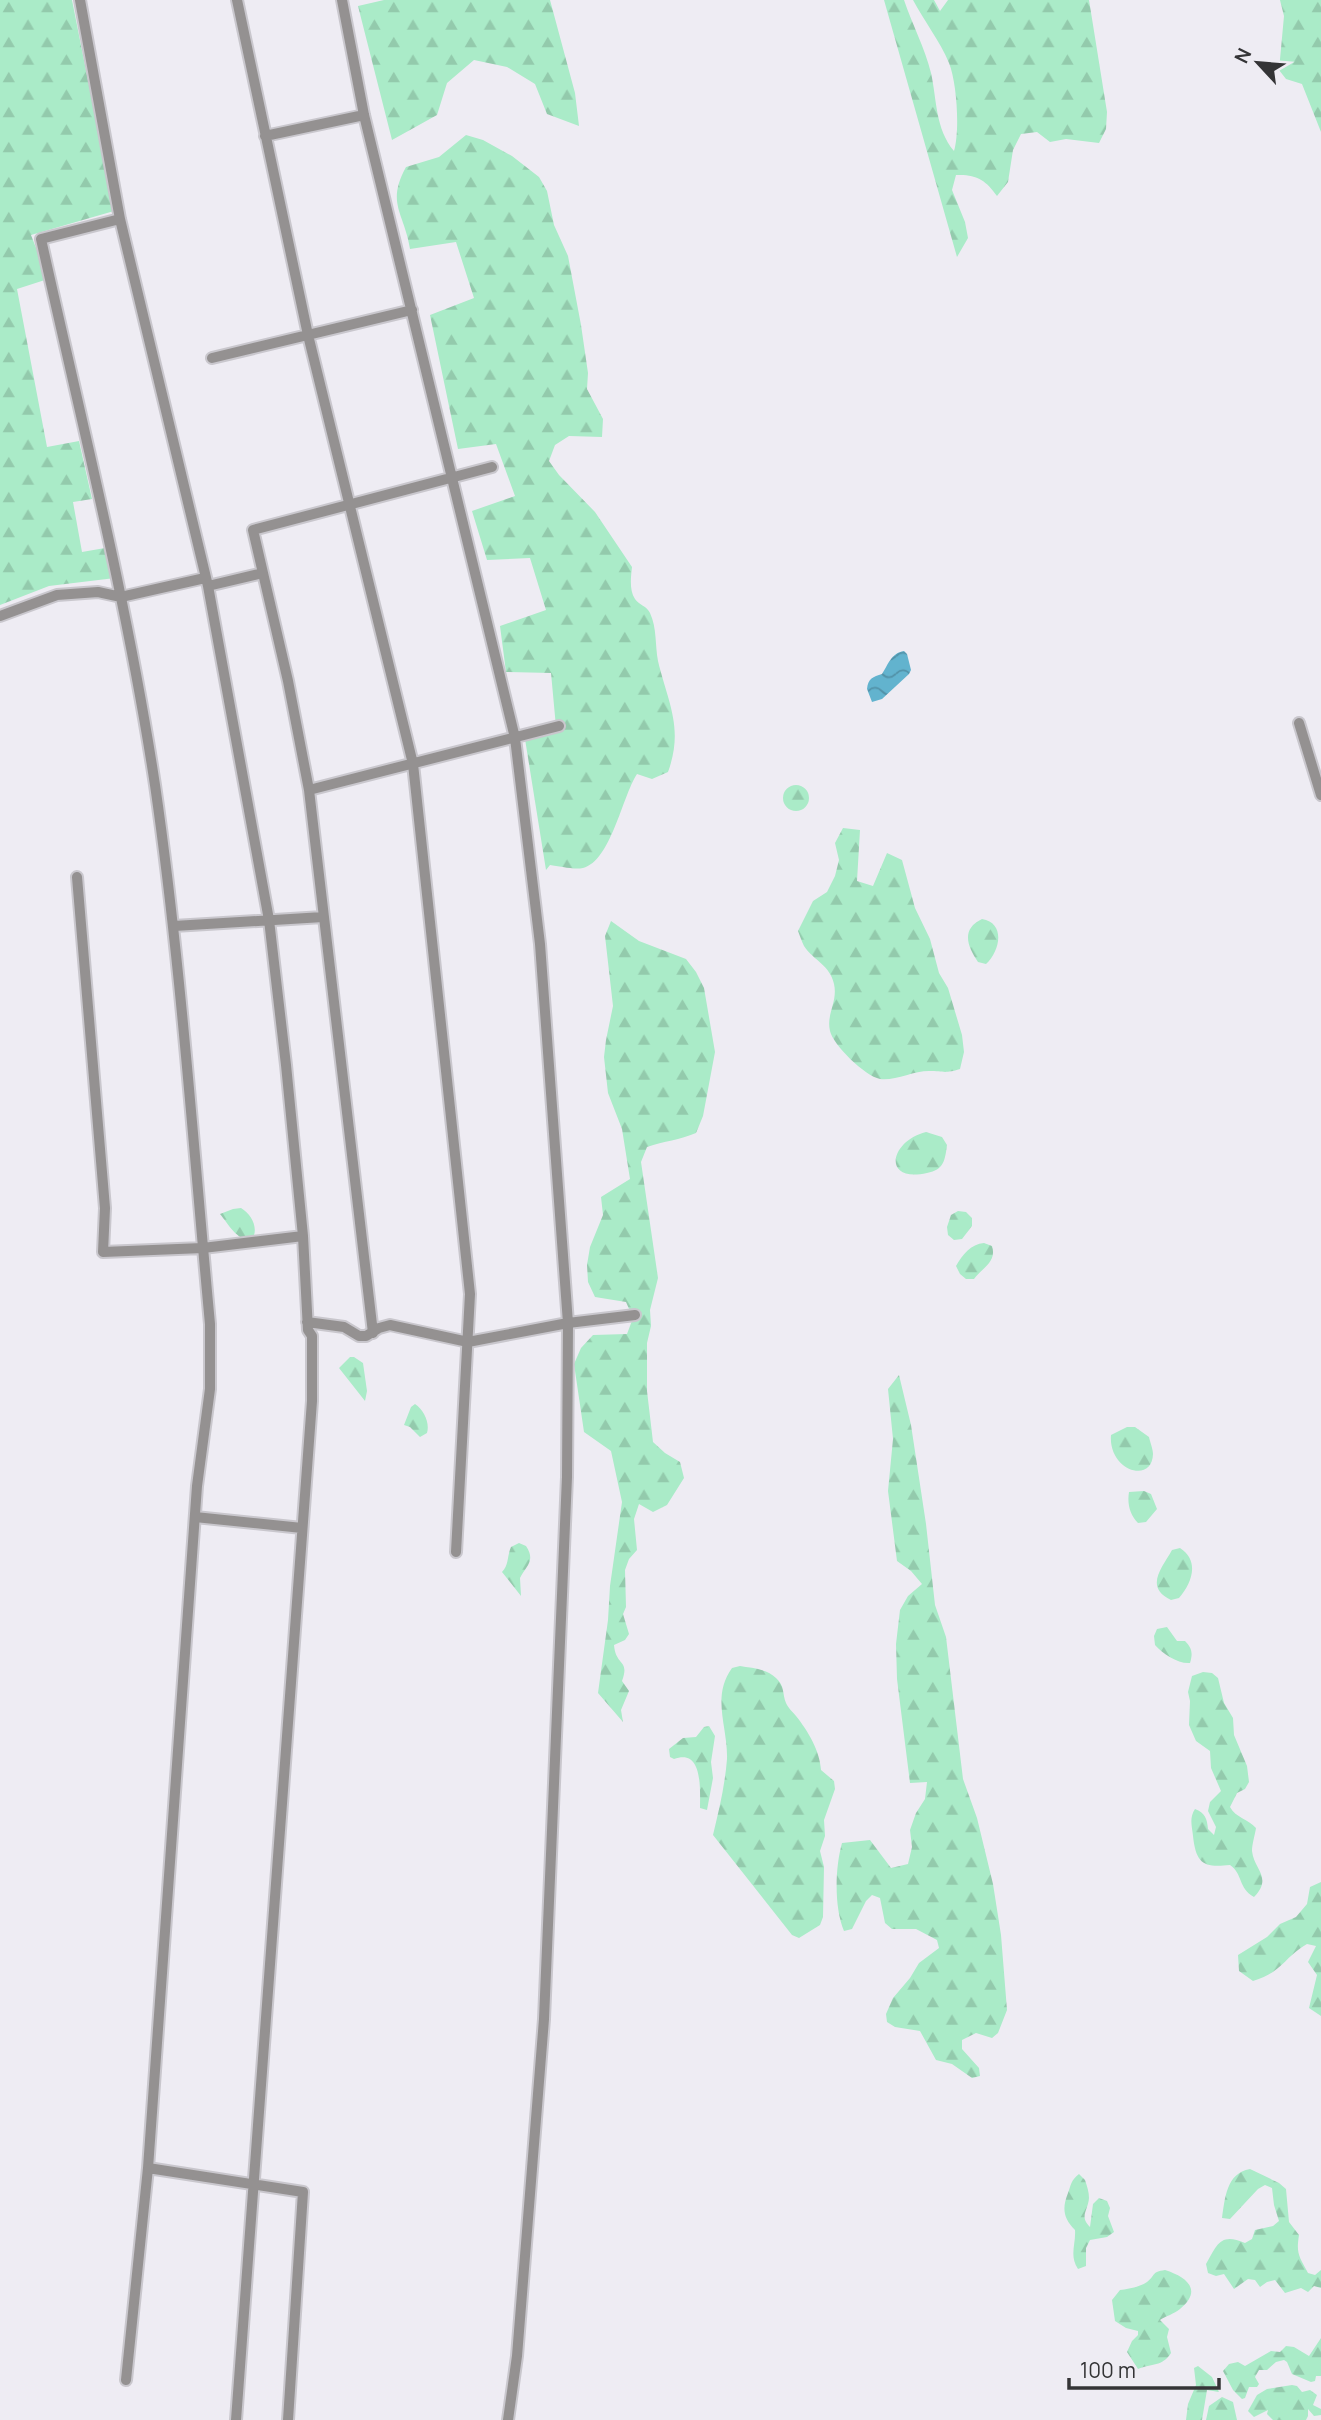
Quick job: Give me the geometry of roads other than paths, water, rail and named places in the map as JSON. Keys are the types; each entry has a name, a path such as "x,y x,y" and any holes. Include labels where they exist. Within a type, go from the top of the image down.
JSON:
{"street":[{"path":"80,0 120,219 206,582 269,920 303,1236 308,1326 312,1336 312,1401 298,1527 250,2184 236,2420"},
{"path":"237,0 307,335 413,764 470,1294 456,1552"},
{"path":"342,0 364,115 515,738 540,944 568,1323 567,1490 544,2019 518,2342 508,2420"},
{"path":"265,136 364,115"},
{"path":"120,219 41,239 121,597 154,782 174,926 210,1324 210,1389 195,1517 148,2168 126,2380"},
{"path":"212,358 412,310"},
{"path":"373,1333 309,790 253,530 492,467"},
{"path":"0,617 57,595 98,592 121,597 263,573"},
{"path":"1299,723 1321,795"},
{"path":"309,790 559,726"},
{"path":"77,877 105,1208 103,1252 203,1248 303,1236"},
{"path":"174,926 323,917"},
{"path":"308,1326 344,1327 359,1336 366,1336 390,1325 468,1342 568,1323 635,1315"},
{"path":"195,1517 298,1527"},
{"path":"148,2168 303,2192 288,2420"},
{"path":"228,2420 250,2184"}],"water":[{"path":"904,651 911,670 909,674 882,699 872,702 867,689 870,680 882,674 893,657"}]}
